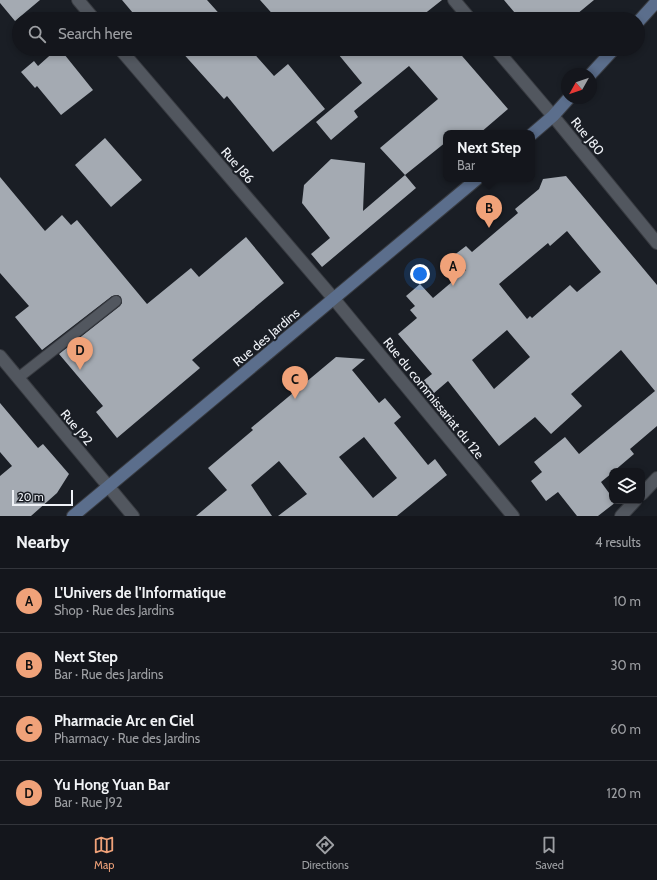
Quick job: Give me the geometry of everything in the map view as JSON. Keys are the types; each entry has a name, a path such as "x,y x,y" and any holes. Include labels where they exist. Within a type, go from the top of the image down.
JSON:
{"main road":[{"path":"645,14 657,1"},
{"path":"597,68 608,56"},
{"path":"535,131 564,104"},
{"name":"Rue des Jardins","path":"73,516 473,182"}],"street":[{"path":"78,0 88,12"},
{"path":"454,0 464,12"},
{"name":"Rue J86","path":"126,56 334,299"},
{"name":"Rue J80","path":"502,56 657,243"},
{"name":"Rue du commissariat du 12e","path":"334,299 513,516"},
{"name":"Rue J92","path":"0,356 133,516"},
{"path":"645,491 657,478"},
{"path":"621,516 632,504"}],"lane":[{"path":"18,378 116,301"}],"building":[{"path":"0,0 40,0 26,12 12,12 12,17 0,3"},
{"path":"122,0 207,0 218,12 132,12"},
{"path":"260,0 442,0 427,12 271,12"},
{"path":"504,0 594,0 579,12 514,12"},
{"path":"49,56 66,56 93,90 61,115 37,86 35,88 21,72 34,61 38,66"},
{"path":"185,56 256,56 274,76 288,64 325,109 273,152 227,96 224,99"},
{"path":"340,56 462,56 508,109 484,130 443,130 443,144 405,175 380,148 438,99 409,66 354,111 358,117 331,140 316,122 362,83"},
{"path":"105,138 142,180 111,207 75,165"},
{"path":"331,159 365,163 363,211 405,175 416,188 322,267 311,254 330,238 302,203 304,185"},
{"path":"566,176 657,285 657,426 630,449 634,454 618,468 609,468 609,475 601,482 609,493 609,504 613,504 598,516 577,516 558,492 546,501 531,481 542,472 534,462 565,437 579,454 655,391 621,350 571,394 582,406 551,434 535,417 499,446 448,381 434,393 423,381 432,374 398,334 417,318 410,310 415,306 406,296 420,284 433,298 466,270 453,256 466,246 472,252 518,213 515,209 539,189 543,179","holes":["567,231 601,272 577,292 570,285 532,318 530,316 527,319 499,284 548,243 550,246","507,330 530,357 494,389 472,360"]},
{"path":"0,177 45,231 62,215 71,225 77,220 147,304 191,268 199,277 246,237 284,283 192,360 200,368 117,438 96,412 103,406 59,354 120,306 122,303 121,297 118,295 112,296 42,350 15,317 29,306 0,273"},
{"path":"336,357 365,359 352,370 379,403 385,398 401,417 394,423 428,465 435,459 447,475 397,516 278,516 307,494 279,461 251,485 272,516 196,516 227,490 208,468 253,430 251,428","holes":["364,437 397,478 373,498 339,457"]},
{"path":"0,403 38,448 43,444 69,474 57,493 31,516 0,516 0,476 12,466 0,452"}],"place":[{"name":"Next Step","path":"489,228"},
{"name":"L'Univers de l'Informatique","path":"453,286"},
{"name":"Yu Hong Yuan Bar","path":"80,370"},
{"name":"Pharmacie Arc en Ciel","path":"295,399"}]}
